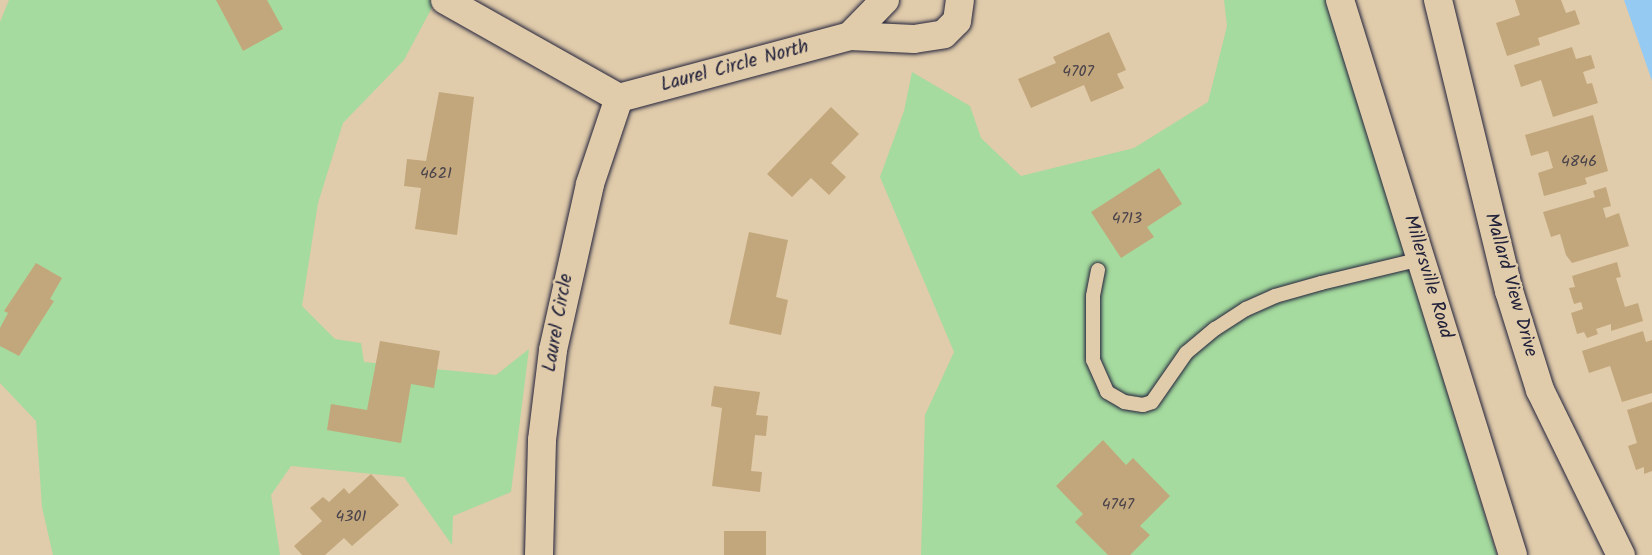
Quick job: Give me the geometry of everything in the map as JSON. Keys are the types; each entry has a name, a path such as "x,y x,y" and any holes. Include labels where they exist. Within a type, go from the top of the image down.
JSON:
{"street":[{"path":"445,0 619,98"},
{"path":"850,36 885,0"},
{"name":"Laurel Circle North","path":"619,98 850,36 914,39 944,34 957,21 960,0"},
{"name":"Millersville Road","path":"1340,0 1513,555"},
{"name":"Mallard View Drive","path":"1438,0 1509,291 1541,390 1621,555"},
{"name":"Laurel Circle","path":"540,555 542,440 553,350 590,184 619,98"}],"lane":[{"path":"1098,270 1093,296 1093,360 1107,392 1124,402 1143,405 1152,402 1186,353 1246,309 1275,296 1421,259"}],"green space":[{"path":"9,0 436,0 404,60 343,123 318,203 302,306 335,339 361,343 364,362 496,375 529,349 511,492 453,516 452,545 404,477 291,466 271,495 280,555 53,555 42,507 36,421 0,383 0,22"},
{"path":"1224,0 1327,0 1497,555 921,555 925,415 954,352 880,177 904,111 912,72 970,106 981,138 1021,176 1134,148 1208,102 1227,26"}],"water":[{"path":"1624,0 1652,0 1652,81"}],"building":[{"path":"216,0 267,0 283,29 243,51"},
{"path":"1515,0 1561,0 1566,13 1575,10 1580,24 1538,38 1540,45 1507,56 1496,23 1520,15"},
{"path":"1109,32 1126,70 1117,74 1124,88 1091,102 1084,85 1031,108 1018,79 1056,63 1053,57"},
{"path":"1572,47 1576,59 1591,55 1595,68 1583,72 1587,84 1592,83 1598,103 1553,117 1541,80 1521,87 1514,65"},
{"path":"439,92 474,97 457,235 415,229 421,188 404,186 407,159 426,161"},
{"path":"831,107 859,134 831,163 846,177 829,195 811,178 792,197 767,174"},
{"path":"1593,115 1608,171 1585,178 1587,184 1544,196 1538,173 1553,168 1548,151 1531,156 1525,135"},
{"path":"1159,168 1182,204 1147,227 1154,237 1121,258 1091,212"},
{"path":"1606,187 1611,206 1603,208 1606,218 1619,213 1629,246 1572,263 1566,255 1560,234 1551,237 1543,212 1595,197 1593,191"},
{"path":"749,232 788,240 776,297 788,300 781,335 729,324"},
{"path":"1617,262 1621,277 1616,278 1625,307 1638,303 1643,321 1611,331 1611,324 1596,329 1598,334 1587,338 1584,332 1577,334 1571,313 1583,309 1581,302 1574,304 1569,288 1575,287 1572,276"},
{"path":"36,263 62,278 50,299 54,301 19,356 0,346 0,328 8,313 4,311"},
{"path":"1643,331 1646,342 1652,340 1652,393 1622,402 1610,366 1589,373 1582,351"},
{"path":"380,341 440,351 434,388 411,384 401,443 327,430 331,404 367,410"},
{"path":"714,386 760,392 756,415 768,416 766,436 755,435 751,471 762,472 760,492 712,486 722,408 711,406"},
{"path":"1652,402 1652,471 1644,474 1644,467 1636,470 1628,446 1637,443 1627,410"},
{"path":"1103,440 1126,465 1133,458 1170,496 1140,526 1150,535 1130,555 1108,555 1075,522 1083,514 1056,486"},
{"path":"371,474 399,505 352,546 344,538 325,555 302,555 294,546 322,521 310,508 323,497 329,502 344,488 349,494"},
{"path":"724,531 766,531 766,555 724,555"}]}
